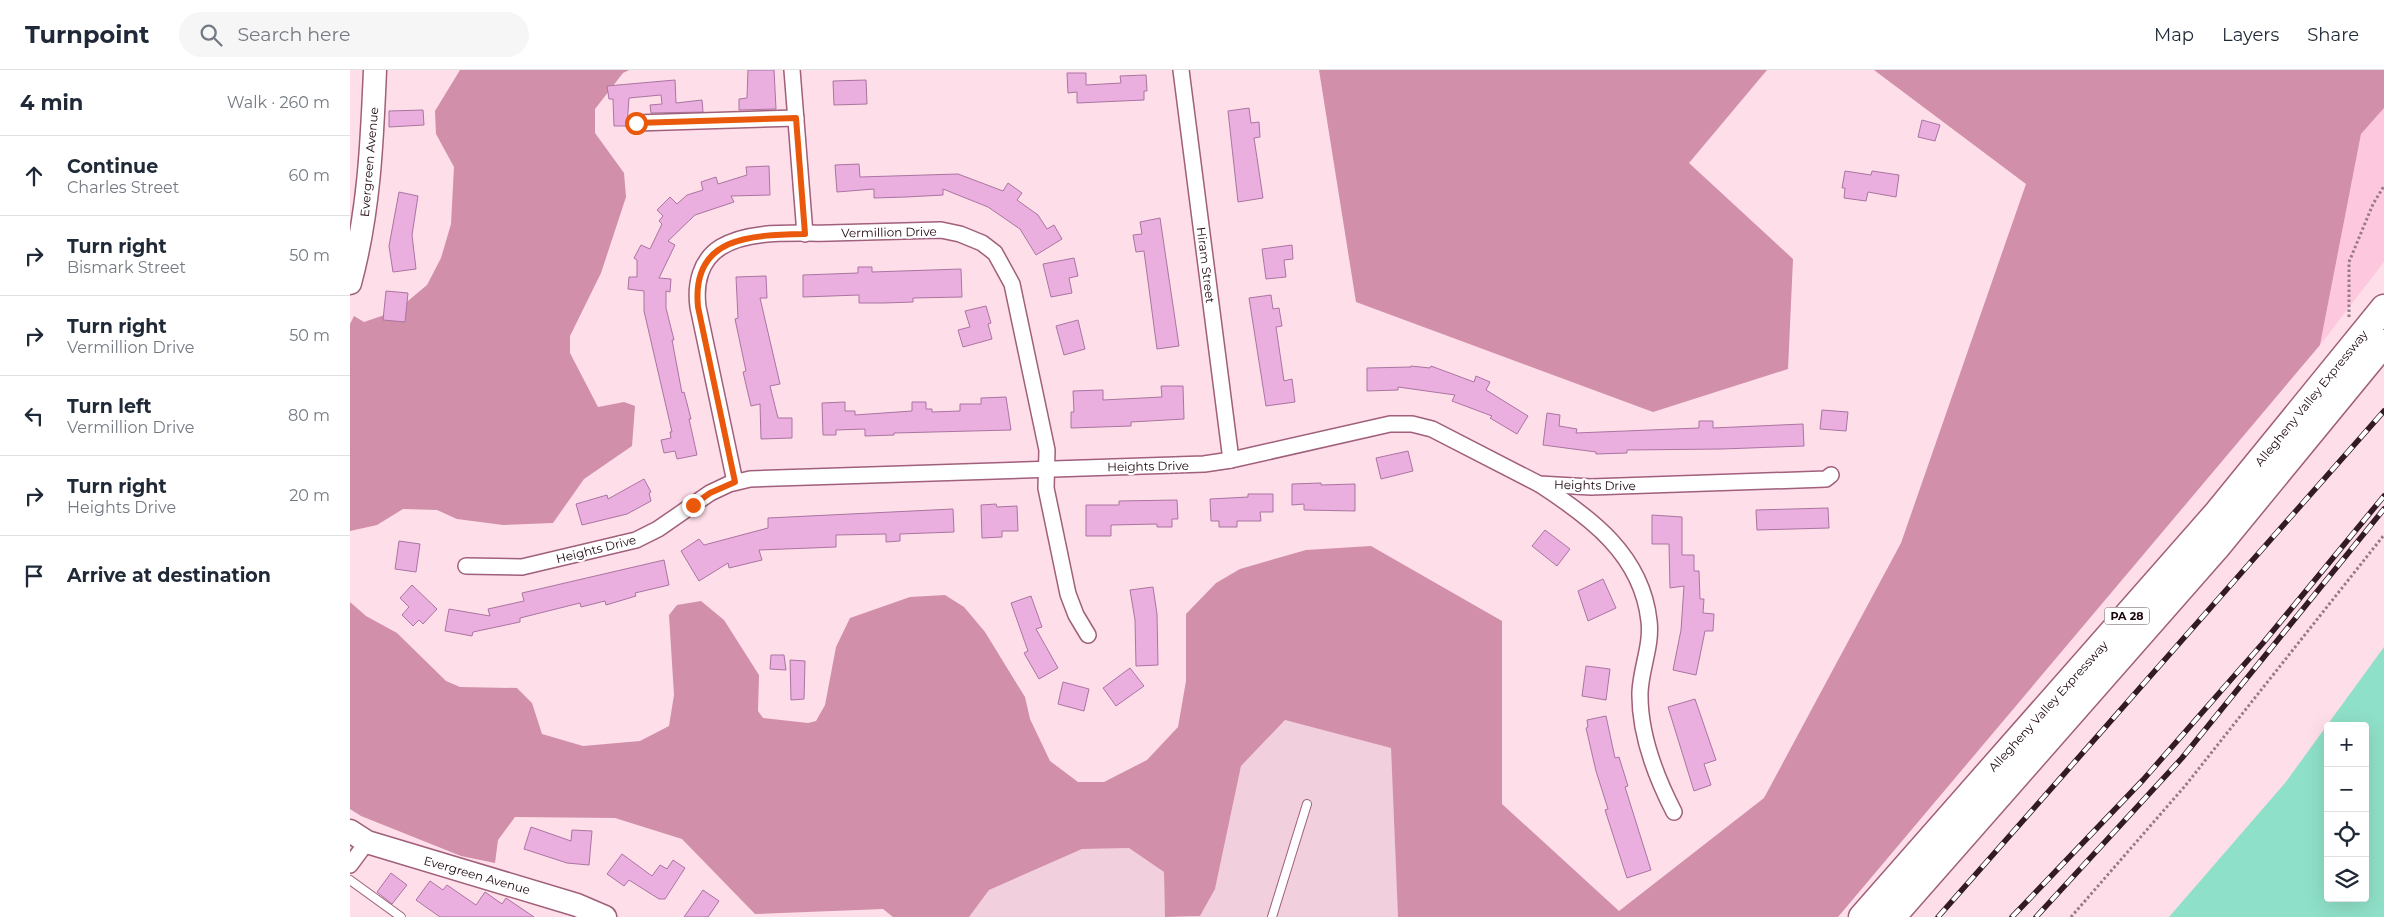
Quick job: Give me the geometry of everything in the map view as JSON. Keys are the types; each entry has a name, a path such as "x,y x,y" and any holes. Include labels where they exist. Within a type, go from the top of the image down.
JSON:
{"highway":[{"name":"Allegheny Valley Expressway","path":"1892,917 2216,548 2372,341 2384,308"},
{"name":"Allegheny Valley Expressway","path":"1862,917 2218,512 2372,341"}],"main road":[{"name":"Evergreen Avenue","path":"350,283 362,234 371,169 375,70"},
{"name":"Evergreen Avenue","path":"359,836 577,904 605,917"}],"street":[{"path":"792,70 805,234"},
{"name":"Hiram Street","path":"1181,70 1231,460"},
{"path":"636,123 796,118"},
{"name":"Vermillion Drive","path":"735,482 696,291 700,272 708,259 720,248 735,240 767,235 941,230 960,234 982,244 995,253 1012,284 1047,450 1046,488 1068,594 1076,615 1088,635"},
{"name":"Heights Drive","path":"466,566 522,567 636,540 658,529 710,493 735,482 750,478 1204,464 1231,460 1390,424 1412,424 1432,428 1538,484 1590,487 1826,479 1831,475"},
{"path":"1538,484 1572,506 1617,546 1632,565 1643,590 1649,621 1649,648 1640,691 1641,713 1649,752 1661,786 1674,812"},
{"path":"350,865 359,836"}],"lane":[{"path":"1272,917 1307,804"},
{"path":"350,880 401,917"}],"path":[{"path":"2372,341 2349,317 2349,262 2373,204 2384,186"},
{"path":"2071,917 2184,786 2384,535"}],"shaded area":[{"path":"460,70 629,70 623,73 595,109 595,133 624,173 626,197 601,273 570,336 570,353 598,407 624,402 635,406 632,446 584,479 553,523 503,525 457,519 437,510 403,509 377,525 350,531 350,324 354,316 364,322 396,311 427,285 441,258 451,224 454,167 436,134 435,111"},
{"path":"1319,70 1767,70 1689,163 1793,259 1788,369 1653,412 1356,302"},
{"path":"1874,70 2384,70 2384,108 2361,134 2320,345 1838,917 1398,917 1391,748 1285,720 1241,766 1215,889 1200,916 1165,917 1164,872 1129,848 1082,849 989,890 969,917 893,917 883,909 755,914 682,839 615,818 515,817 498,840 495,863 461,856 361,816 350,809 350,602 366,616 397,633 446,681 460,687 517,688 532,703 542,734 583,746 640,741 669,726 674,695 669,615 677,605 701,601 724,620 759,675 758,711 763,718 808,723 816,721 825,705 836,647 850,618 910,597 945,595 964,607 985,632 1025,697 1030,719 1050,761 1078,782 1104,782 1147,760 1178,727 1186,681 1186,614 1216,583 1240,569 1306,550 1371,546 1502,621 1502,804 1619,911 1764,798 1901,543 2026,184"},
{"path":"2384,108 2384,262 2320,345 2361,134"},
{"path":"2384,647 2384,917 2169,917 2285,783 2324,729 2324,902 2369,902 2369,722 2329,722"},
{"path":"1285,720 1391,748 1398,917 1185,917 1200,916 1215,889 1241,766"},
{"path":"1129,848 1164,872 1165,917 969,917 989,890 1082,849"}],"building":[{"path":"748,70 774,70 776,109 739,110 739,99 747,98"},
{"path":"1067,73 1086,73 1086,85 1121,83 1120,76 1146,75 1147,91 1144,91 1144,100 1077,103 1077,92 1068,93"},
{"path":"675,80 676,103 702,100 703,112 651,113 650,105 662,104 661,95 629,98 627,126 614,126 613,99 609,99 607,86"},
{"path":"866,80 867,104 834,105 833,81"},
{"path":"1249,108 1251,123 1259,122 1260,137 1254,138 1263,198 1238,202 1228,111"},
{"path":"423,110 424,125 389,127 389,111"},
{"path":"1922,120 1940,125 1935,141 1918,137"},
{"path":"859,164 860,177 958,174 1003,191 1008,183 1022,193 1017,200 1038,215 1047,229 1054,225 1062,239 1036,255 1020,229 988,207 943,189 943,195 874,198 874,189 837,192 835,165"},
{"path":"769,166 770,195 731,196 734,202 695,215 668,241 675,245 659,278 671,279 670,292 666,291 666,308 674,340 672,340 682,393 684,392 691,419 689,419 697,455 677,459 675,451 664,453 661,440 671,438 670,432 672,432 644,311 644,291 628,289 629,277 637,277 637,260 634,258 641,245 650,249 662,224 659,221 663,216 657,210 670,197 677,204 687,195 703,190 701,182 716,177 718,184 747,175 746,167"},
{"path":"1845,171 1871,175 1872,171 1899,175 1896,197 1868,192 1866,201 1844,198 1845,188 1842,188"},
{"path":"399,192 418,196 412,235 416,269 393,272 389,246"},
{"path":"1160,218 1179,346 1157,349 1144,251 1136,252 1133,235 1142,234 1140,222"},
{"path":"1292,245 1293,259 1284,260 1286,277 1266,279 1262,249"},
{"path":"1074,258 1078,276 1069,278 1072,293 1051,297 1043,264"},
{"path":"858,267 872,267 872,272 961,269 962,297 913,298 913,302 859,303 859,295 803,297 803,275 858,273"},
{"path":"766,276 767,298 760,298 780,384 770,386 778,418 792,418 792,438 761,439 760,404 751,406 743,372 746,371 735,319 738,318 736,277"},
{"path":"386,291 408,293 405,322 383,320"},
{"path":"1271,295 1273,309 1279,308 1282,326 1276,327 1284,381 1292,379 1295,402 1266,406 1249,298"},
{"path":"986,306 991,323 988,324 992,339 963,347 958,330 970,327 965,311"},
{"path":"1078,320 1085,349 1064,355 1056,326"},
{"path":"1411,366 1430,368 1431,366 1474,382 1476,376 1490,382 1486,390 1528,416 1517,434 1490,418 1492,416 1452,401 1455,395 1398,387 1398,390 1367,391 1367,368"},
{"path":"1161,386 1183,386 1184,419 1131,422 1131,426 1071,428 1071,412 1074,412 1073,391 1103,390 1103,400 1162,397"},
{"path":"1006,397 1011,430 894,433 894,435 865,436 865,429 836,430 836,435 823,435 822,403 845,402 845,411 855,411 855,415 912,411 912,402 926,402 926,409 932,409 932,412 960,411 960,404 981,404 981,398"},
{"path":"1822,410 1848,412 1846,431 1820,429"},
{"path":"1547,413 1560,415 1559,426 1577,429 1576,433 1699,428 1699,421 1713,421 1713,428 1803,424 1804,446 1627,450 1627,453 1596,454 1596,452 1543,445"},
{"path":"1408,451 1413,471 1381,479 1376,458"},
{"path":"644,479 651,492 649,493 651,501 627,514 582,525 576,504 607,495 608,499"},
{"path":"1321,483 1321,485 1355,484 1355,511 1304,510 1304,504 1292,505 1292,484"},
{"path":"1248,494 1273,494 1273,512 1260,512 1261,521 1237,521 1237,527 1219,527 1219,521 1211,521 1210,499 1248,497"},
{"path":"1177,500 1178,519 1172,519 1172,527 1157,527 1157,524 1111,525 1111,536 1086,536 1086,505 1119,505 1119,501"},
{"path":"996,504 997,507 1017,506 1018,531 1002,531 1002,537 982,538 981,505"},
{"path":"1828,508 1829,528 1757,530 1756,510"},
{"path":"953,509 954,532 900,534 900,541 886,542 886,534 836,535 836,547 759,550 762,560 729,568 728,563 699,581 681,551 699,539 704,545 768,528 768,518"},
{"path":"1652,515 1682,517 1682,555 1694,555 1694,571 1699,571 1700,599 1704,599 1703,613 1714,614 1713,631 1705,631 1696,675 1673,670 1681,630 1684,586 1670,588 1669,544 1652,544"},
{"path":"1545,530 1570,549 1557,566 1532,546"},
{"path":"399,541 420,544 416,572 395,569"},
{"path":"664,560 669,585 635,593 636,596 606,605 605,601 581,607 580,603 520,618 520,622 473,632 472,636 445,631 449,609 490,616 488,609 524,601 522,593"},
{"path":"1603,579 1616,608 1588,621 1578,591"},
{"path":"412,585 437,609 423,624 419,620 413,626 402,615 409,607 400,598"},
{"path":"1153,587 1157,614 1158,665 1136,666 1135,620 1130,590"},
{"path":"1031,596 1042,627 1036,629 1058,668 1039,679 1024,653 1028,651 1011,603"},
{"path":"771,655 784,655 786,670 770,669"},
{"path":"790,660 805,661 804,699 791,700"},
{"path":"1586,666 1610,669 1606,700 1582,696"},
{"path":"1130,668 1144,686 1116,706 1103,688"},
{"path":"1063,682 1089,689 1084,711 1058,704"},
{"path":"1695,699 1716,760 1704,764 1711,785 1694,791 1668,707"},
{"path":"1606,716 1615,758 1619,757 1628,786 1625,787 1651,870 1627,878 1605,810 1608,809 1596,771 1586,728 1588,727 1587,720"},
{"path":"531,827 571,841 572,830 592,831 589,865 567,863 524,849"},
{"path":"622,854 652,876 660,865 667,869 673,860 685,868 665,899 659,899 629,880 624,886 607,874"},
{"path":"391,873 407,885 392,904 377,892"},
{"path":"430,881 443,890 447,885 476,905 485,892 502,904 506,898 534,917 440,917 416,900"},
{"path":"703,890 719,901 708,917 684,917"}],"railway":[{"path":"1938,917 2384,411"},
{"path":"2012,917 2143,780 2263,643 2384,496"},
{"path":"2036,917 2182,758 2384,509"}],"route":[{"path":"636,123 796,118 805,234 767,235 735,240 720,248 708,259 700,272 696,291 698,307 735,482 710,493 693,505"}]}
